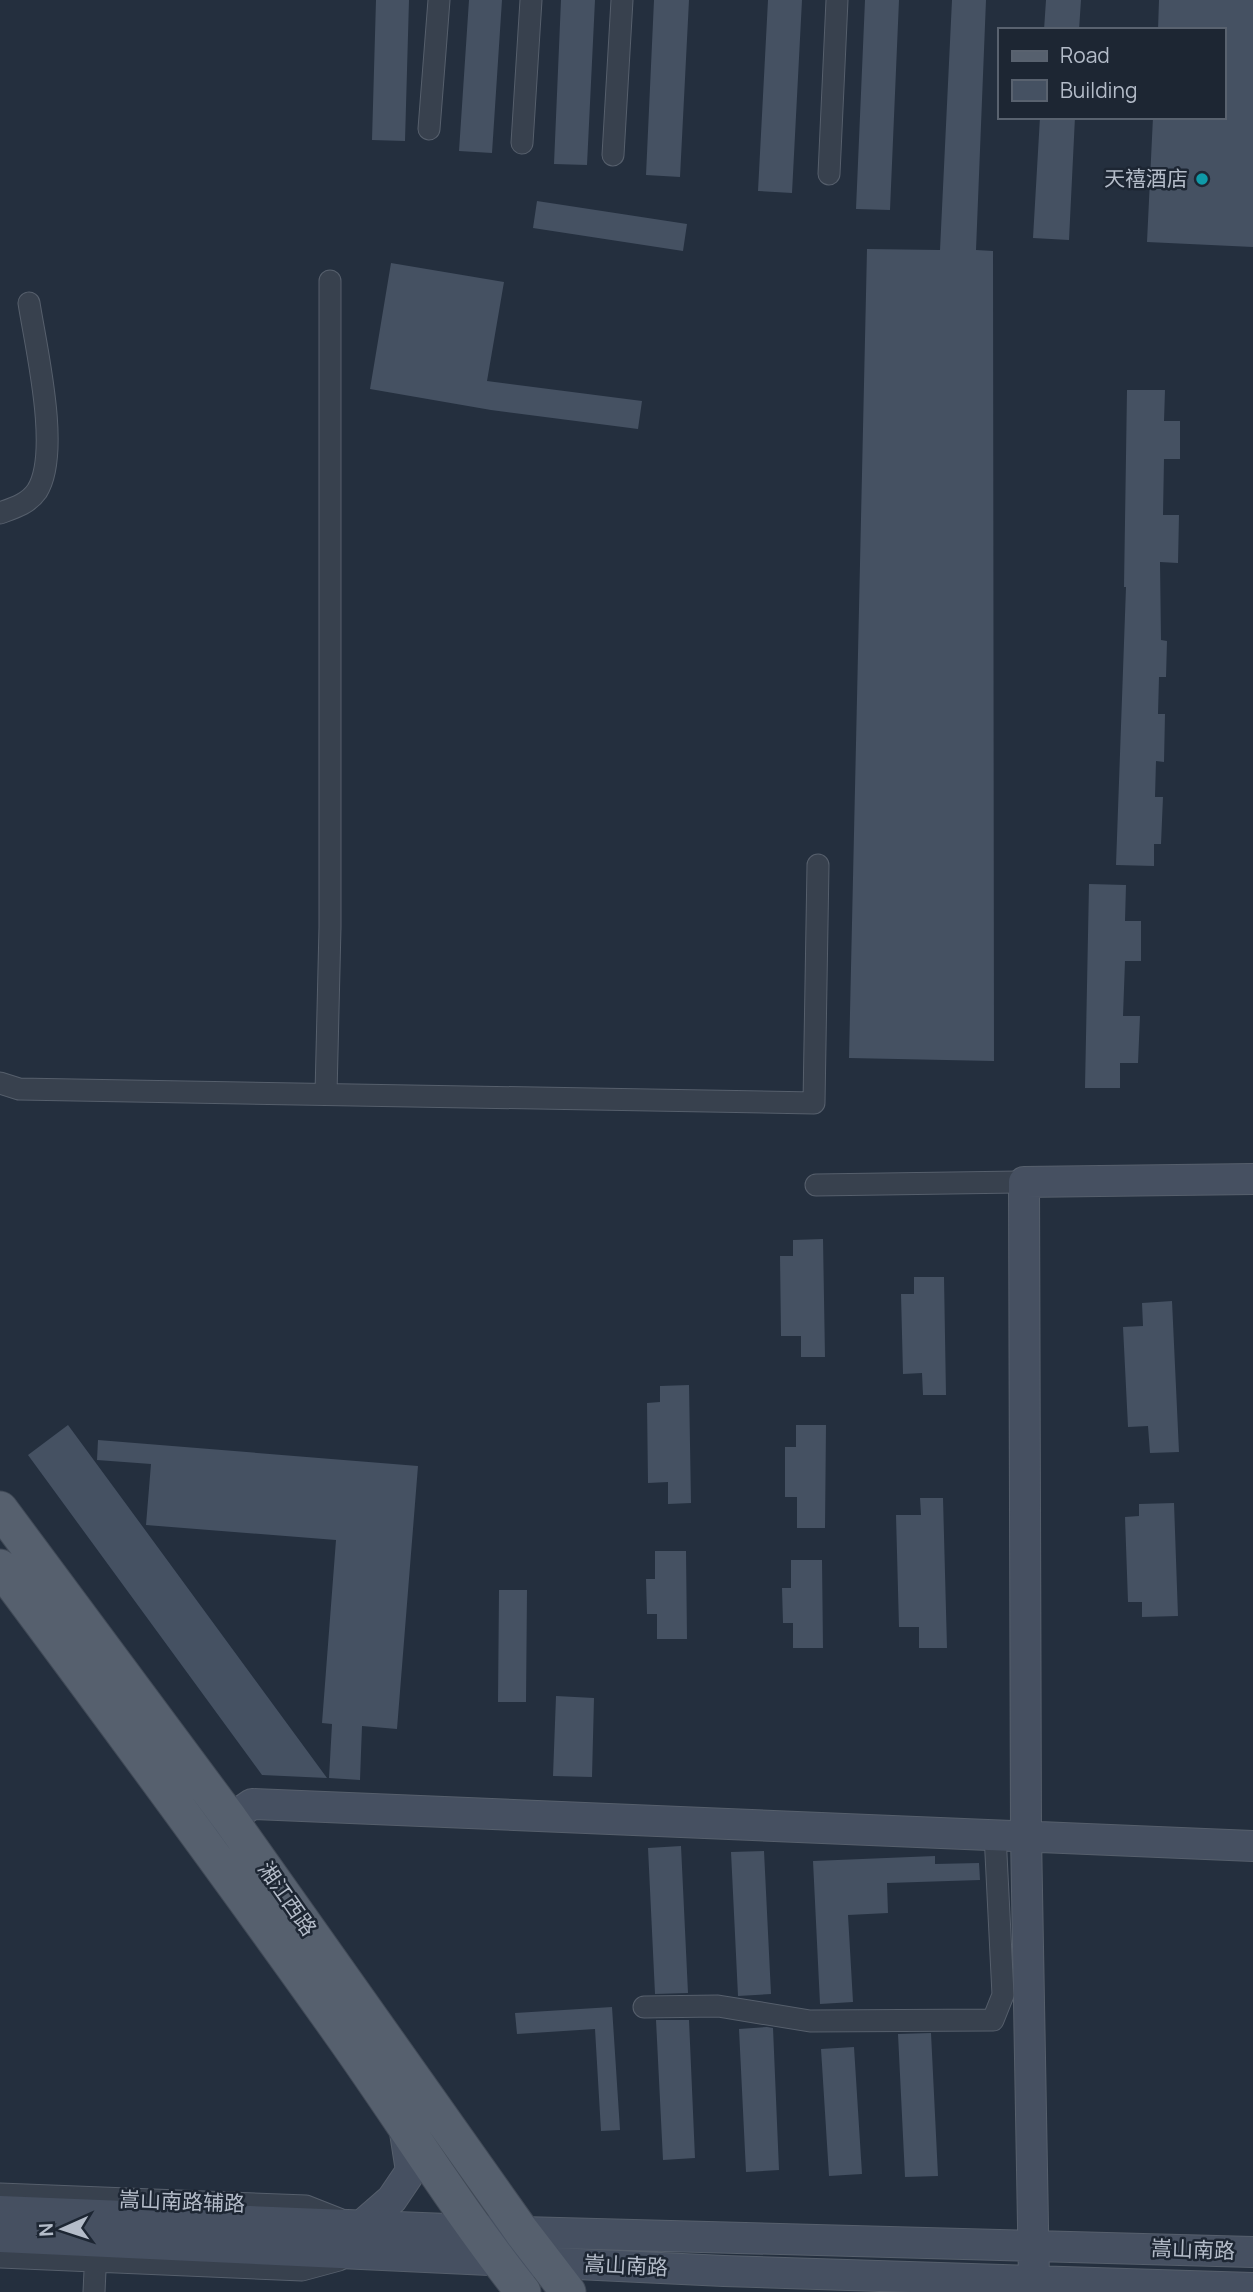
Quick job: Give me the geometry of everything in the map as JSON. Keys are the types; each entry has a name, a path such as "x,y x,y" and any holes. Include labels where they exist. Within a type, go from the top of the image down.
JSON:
{"main road":[{"path":"1034,2281 1026,1835 1024,1182 1253,1180"},
{"name":"湘江西路","path":"0,1509 216,1829 475,2230 523,2292"},
{"name":"湘江西路","path":"0,1567 216,1829 568,2292"},
{"path":"216,1829 252,1804 995,1833 1253,1846"},
{"path":"361,2240 411,2171 404,2122"},
{"name":"嵩山南路","path":"0,2211 96,2229"},
{"name":"嵩山南路","path":"0,2237 96,2229 361,2240 498,2261 1253,2288"},
{"name":"嵩山南路","path":"361,2240 475,2230 1253,2252"},
{"path":"661,2292 690,2280 724,2271"}],"street":[{"path":"429,129 439,0"},
{"path":"522,142 531,0"},
{"path":"613,155 622,0"},
{"path":"829,173 837,0"},
{"path":"326,1094 330,927 330,281"},
{"path":"0,513 25,503 36,493 43,479 46,454 45,404 29,303"},
{"path":"0,1083 19,1089 814,1103 818,866"},
{"path":"816,1185 1024,1182"},
{"path":"645,2007 718,2006 810,2021 993,2021 1003,1995 995,1833"},
{"name":"嵩山南路辅路","path":"0,2194 96,2229 302,2270 361,2240"},
{"path":"94,2292 96,2229"},
{"name":"嵩山南路辅路","path":"0,2257 96,2229"}],"building":[{"path":"376,0 409,0 405,141 372,140"},
{"path":"469,0 502,0 492,153 459,151"},
{"path":"561,0 595,0 587,165 554,164"},
{"path":"654,0 689,0 680,177 646,175"},
{"path":"768,0 802,0 792,193 758,191"},
{"path":"865,0 899,0 890,210 856,209"},
{"path":"952,0 986,0 976,250 993,251 994,1061 849,1058 867,249 940,250"},
{"path":"1046,0 1081,0 1079,28 1044,28"},
{"name":"天禧酒店","path":"1159,0 1253,0 1253,247 1147,242 1153,119 1225,119 1225,28 1158,28"},
{"path":"1040,119 1075,119 1069,240 1033,238"},
{"path":"537,201 687,224 683,251 533,228"},
{"path":"391,263 504,282 487,381 642,401 638,429 491,410 370,389"},
{"path":"1127,390 1165,390 1164,421 1180,421 1180,459 1164,459 1163,515 1179,515 1178,563 1160,562 1161,640 1167,641 1166,677 1159,677 1158,714 1165,714 1164,762 1156,761 1155,797 1163,797 1161,844 1154,844 1154,866 1116,865 1126,587"},
{"path":"1089,884 1126,885 1125,921 1141,921 1141,961 1125,961 1123,1016 1140,1016 1138,1063 1120,1063 1120,1088 1085,1088"},
{"path":"823,1239 825,1357 801,1357 801,1336 781,1336 780,1256 793,1256 793,1240"},
{"path":"914,1277 944,1277 946,1395 923,1395 922,1373 903,1374 901,1294 914,1294"},
{"path":"1172,1301 1179,1452 1150,1453 1148,1426 1128,1427 1123,1327 1143,1326 1142,1303"},
{"path":"689,1385 691,1503 668,1504 668,1482 648,1483 647,1403 660,1402 660,1386"},
{"path":"68,1425 327,1778 262,1775 28,1455"},
{"path":"796,1425 826,1425 825,1528 797,1528 797,1497 785,1497 785,1447 796,1447"},
{"path":"98,1440 418,1466 397,1729 362,1726 360,1780 329,1778 332,1724 322,1723 336,1540 146,1525 151,1464 97,1460"},
{"path":"920,1498 943,1498 947,1648 919,1648 919,1627 899,1627 896,1515 921,1515"},
{"path":"1174,1503 1178,1616 1142,1617 1142,1602 1128,1602 1125,1517 1139,1516 1139,1504"},
{"path":"655,1551 686,1551 687,1639 657,1639 657,1614 647,1614 646,1579 655,1579"},
{"path":"791,1560 822,1560 823,1648 793,1648 793,1623 783,1623 782,1588 791,1588"},
{"path":"499,1590 527,1590 526,1702 498,1702"},
{"path":"556,1696 594,1698 592,1777 553,1776"},
{"path":"681,1846 688,1993 655,1994 648,1848"},
{"path":"764,1851 771,1994 738,1996 731,1852"},
{"path":"935,1856 935,1864 979,1863 980,1880 887,1883 888,1913 848,1915 853,2002 820,2004 813,1861"},
{"path":"612,2007 620,2130 601,2131 595,2029 517,2034 515,2013"},
{"path":"656,2020 689,2020 695,2158 663,2160"},
{"path":"773,2028 779,2170 746,2172 739,2029"},
{"path":"931,2033 938,2176 905,2177 898,2034"},
{"path":"854,2047 862,2174 829,2176 821,2049"}],"place":[{"name":"天禧酒店","path":"1202,179"}]}
